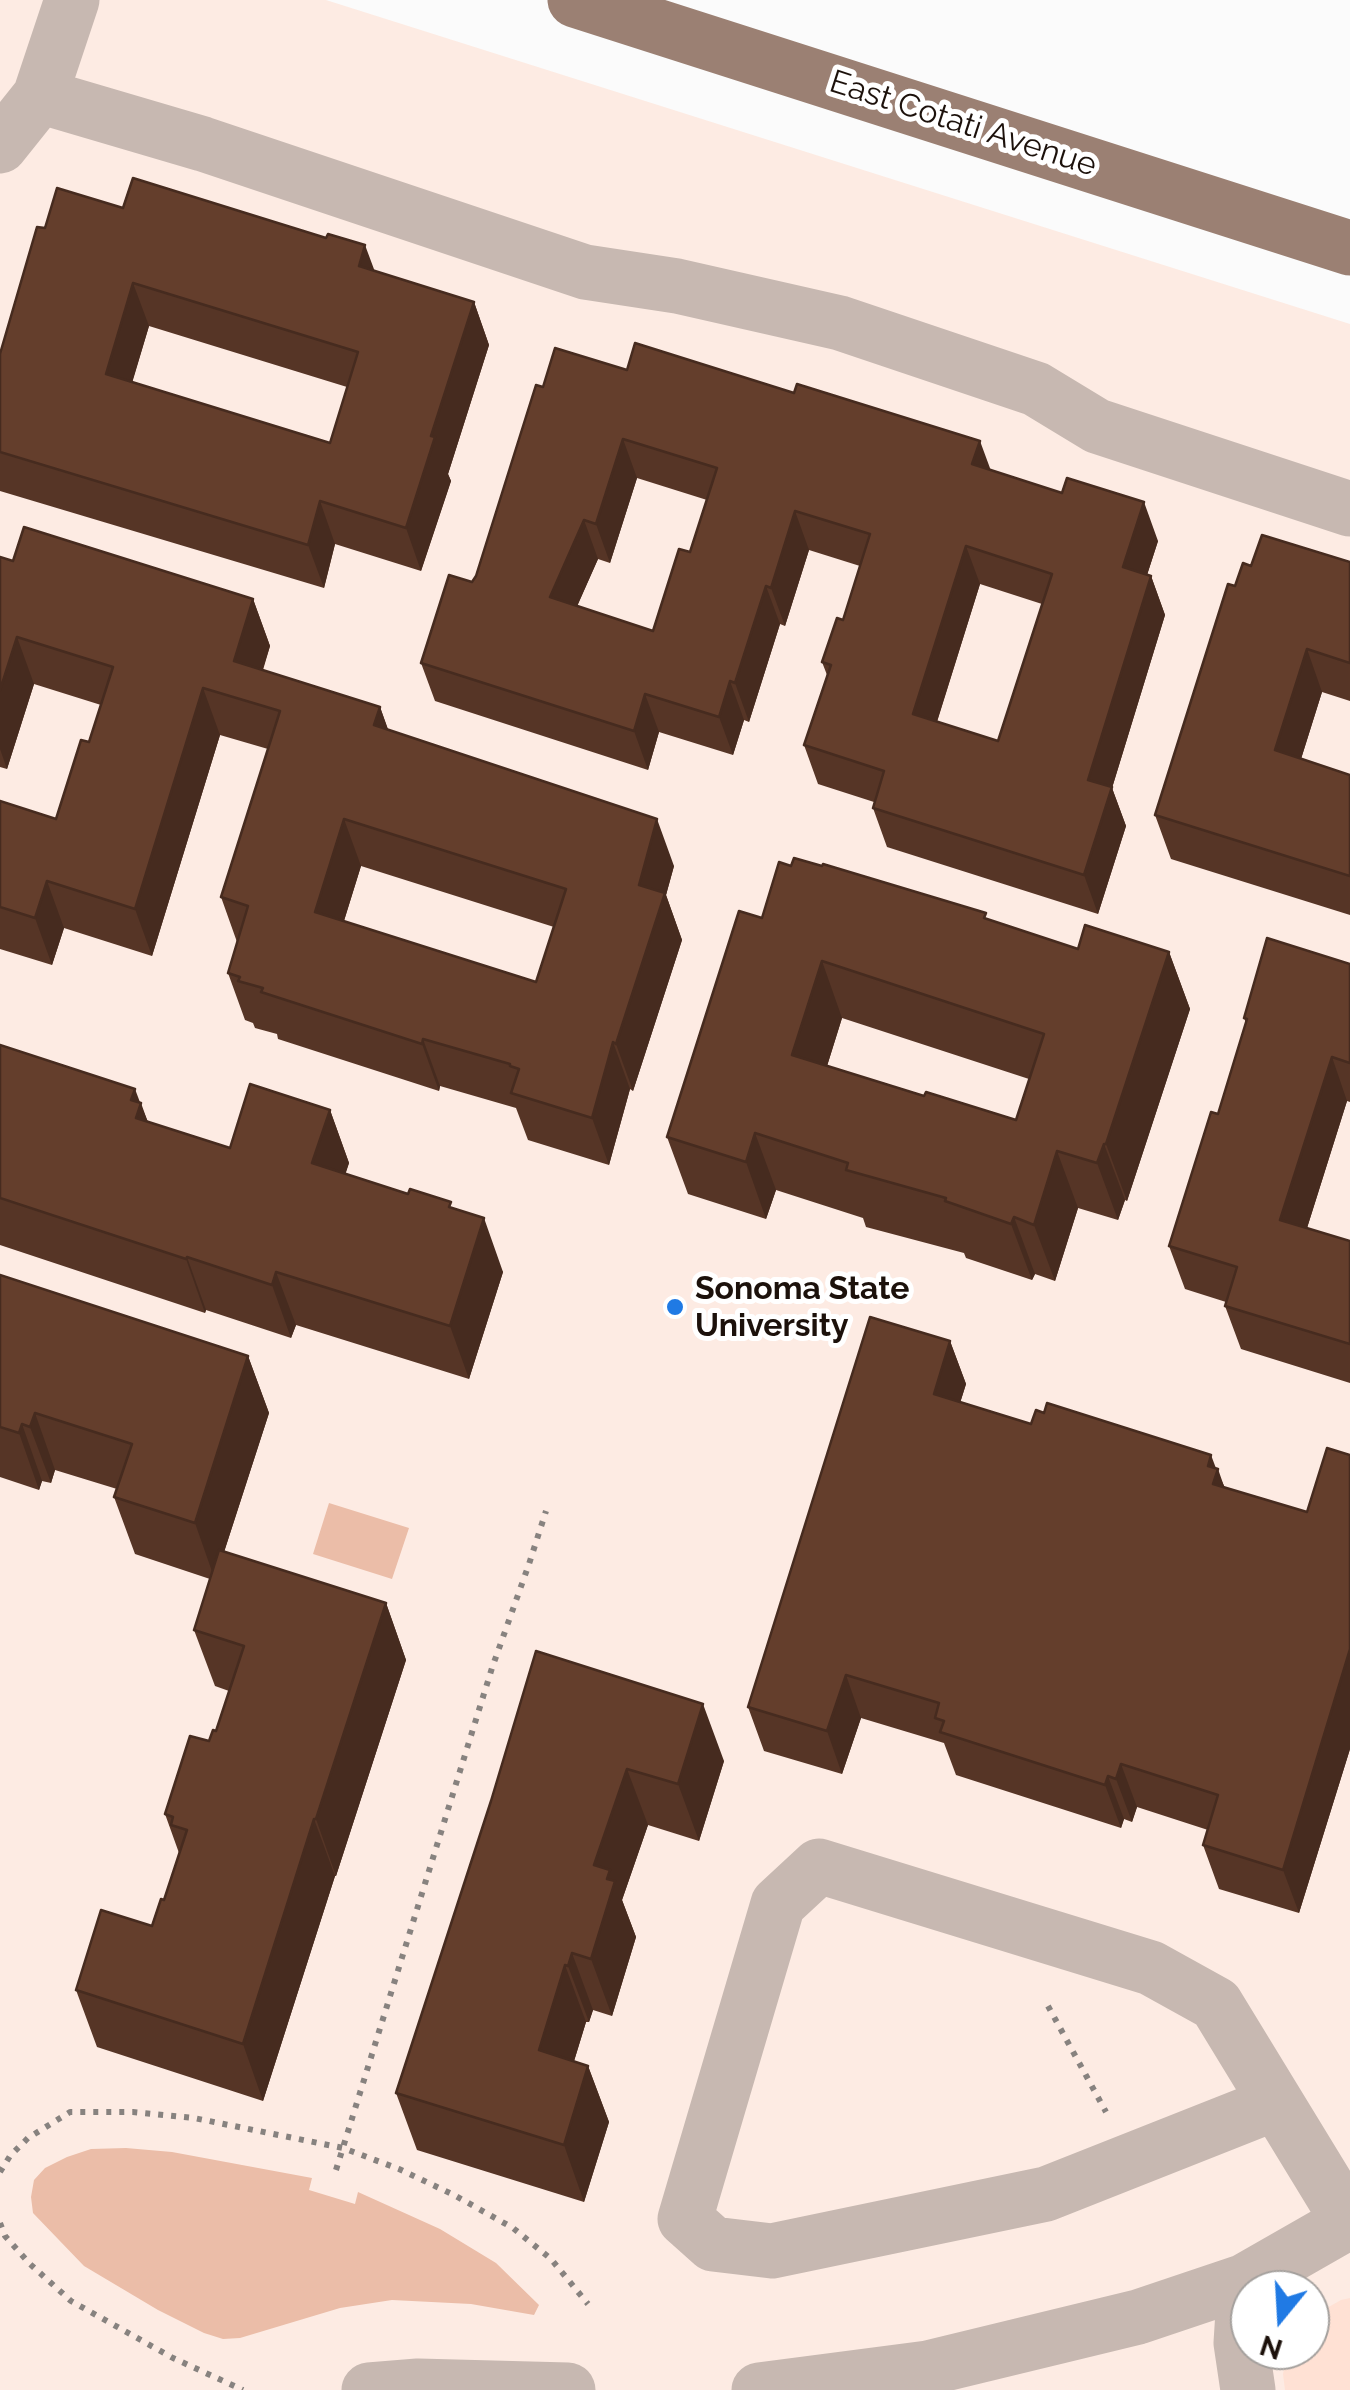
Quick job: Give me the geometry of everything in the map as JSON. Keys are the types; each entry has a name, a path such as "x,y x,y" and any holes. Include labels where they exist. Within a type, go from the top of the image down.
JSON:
{"main road":[{"name":"East Cotati Avenue","path":"575,0 1350,248"}],"street":[{"path":"0,146 40,96 72,0"},
{"path":"40,96 203,144 574,268 840,322 1036,389 1097,426 1350,508"},
{"path":"1264,2270 1349,2222 1216,2004 1150,1968 819,1866 778,1904 684,2219 713,2244 772,2252 1046,2194 1276,2104"},
{"path":"759,2390 928,2368 1138,2317 1230,2286"},
{"path":"368,2390 418,2386 568,2390"}],"path":[{"path":"336,2170 492,1668 546,1511"},
{"path":"1048,2006 1106,2112"},
{"path":"0,2172 28,2138 70,2112 133,2112 194,2118 343,2148 400,2169 513,2228 550,2259 588,2304"},
{"path":"0,2223 5,2236 30,2264 71,2301 173,2358 242,2390"}],"shaded area":[{"name":"Sonoma State University","path":"0,0 326,0 1350,324 1350,2390 0,2390"},
{"path":"329,1503 409,1528 392,1579 313,1554"},
{"path":"91,2149 172,2152 312,2178 309,2190 355,2204 358,2192 440,2229 496,2263 539,2305 534,2315 471,2304 392,2300 340,2308 240,2338 223,2339 204,2333 84,2266 33,2213 34,2180 45,2168"},
{"path":"1350,2298 1350,2390 1285,2390 1284,2370 1330,2370 1330,2306"}],"building":[{"path":"133,178 326,238 328,234 365,245 359,266 474,302 406,528 320,501 308,545 0,452 0,354 37,227 45,228 57,188 123,208","holes":["133,283 358,352 330,443 106,374"]},
{"path":"635,343 794,393 797,384 980,441 972,464 1062,493 1067,478 1144,502 1123,567 1151,576 1088,780 1112,787 1084,875 873,808 884,771 804,745 831,665 822,662 837,618 843,620 870,534 795,511 771,588 766,586 735,683 730,681 719,717 645,694 634,731 421,663 449,575 472,582 476,576 536,385 543,387 555,348 627,370","holes":["623,439 717,468 690,552 679,549 653,631 550,597 584,520 596,524","966,546 1052,574 998,741 913,714"]},
{"path":"24,527 253,599 234,661 380,707 374,725 657,819 639,885 665,893 616,1044 613,1042 592,1118 511,1093 519,1069 510,1064 423,1039 422,1044 261,992 263,988 238,981 240,977 228,973 248,906 221,897 280,711 203,688 135,909 47,881 35,918 0,907 0,801 56,819 81,740 89,742 113,667 17,637 0,690 0,557 13,561","holes":["344,819 566,889 536,982 315,912"]},
{"path":"1262,535 1350,562 1350,663 1307,649 1275,750 1350,775 1350,876 1155,815 1228,584 1235,586 1243,563 1251,566"},
{"path":"794,858 823,864 986,913 984,918 1078,949 1085,925 1169,952 1097,1163 1057,1151 1034,1225 1014,1217 1011,1224 945,1201 946,1198 846,1170 848,1163 755,1133 746,1162 667,1137 739,911 762,918 779,862 791,866","holes":["822,961 1044,1034 1016,1120 792,1055"]},
{"path":"1267,938 1350,964 1350,1063 1332,1057 1280,1220 1350,1241 1350,1344 1225,1306 1237,1267 1169,1246 1211,1112 1218,1114"},
{"path":"0,1045 135,1089 131,1100 141,1103 136,1118 230,1148 250,1084 330,1110 312,1163 408,1194 410,1189 451,1202 449,1207 484,1218 450,1326 276,1272 272,1285 0,1198"},
{"path":"0,1275 248,1356 195,1523 114,1497 132,1444 35,1413 30,1427 22,1424 19,1433 0,1427"},
{"path":"870,1317 950,1341 934,1394 1031,1424 1036,1410 1044,1413 1047,1403 1211,1455 1208,1466 1218,1469 1213,1484 1307,1512 1327,1448 1350,1455 1350,1649 1283,1870 1203,1845 1218,1795 1121,1764 1116,1779 1108,1776 1105,1785 940,1732 944,1721 935,1718 939,1703 846,1675 827,1731 748,1707"},
{"path":"219,1550 386,1603 243,2044 76,1990 101,1910 152,1926 187,1830 171,1825 173,1817 165,1814 190,1736 209,1741 213,1730 216,1731 244,1646 194,1630"},
{"path":"536,1651 703,1704 678,1784 627,1769 594,1865 610,1870 607,1879 615,1881 591,1959 572,1953 568,1966 565,1965 539,2050 588,2066 564,2145 396,2093"}],"place":[{"name":"Sonoma State University","path":"675,1307"}]}
